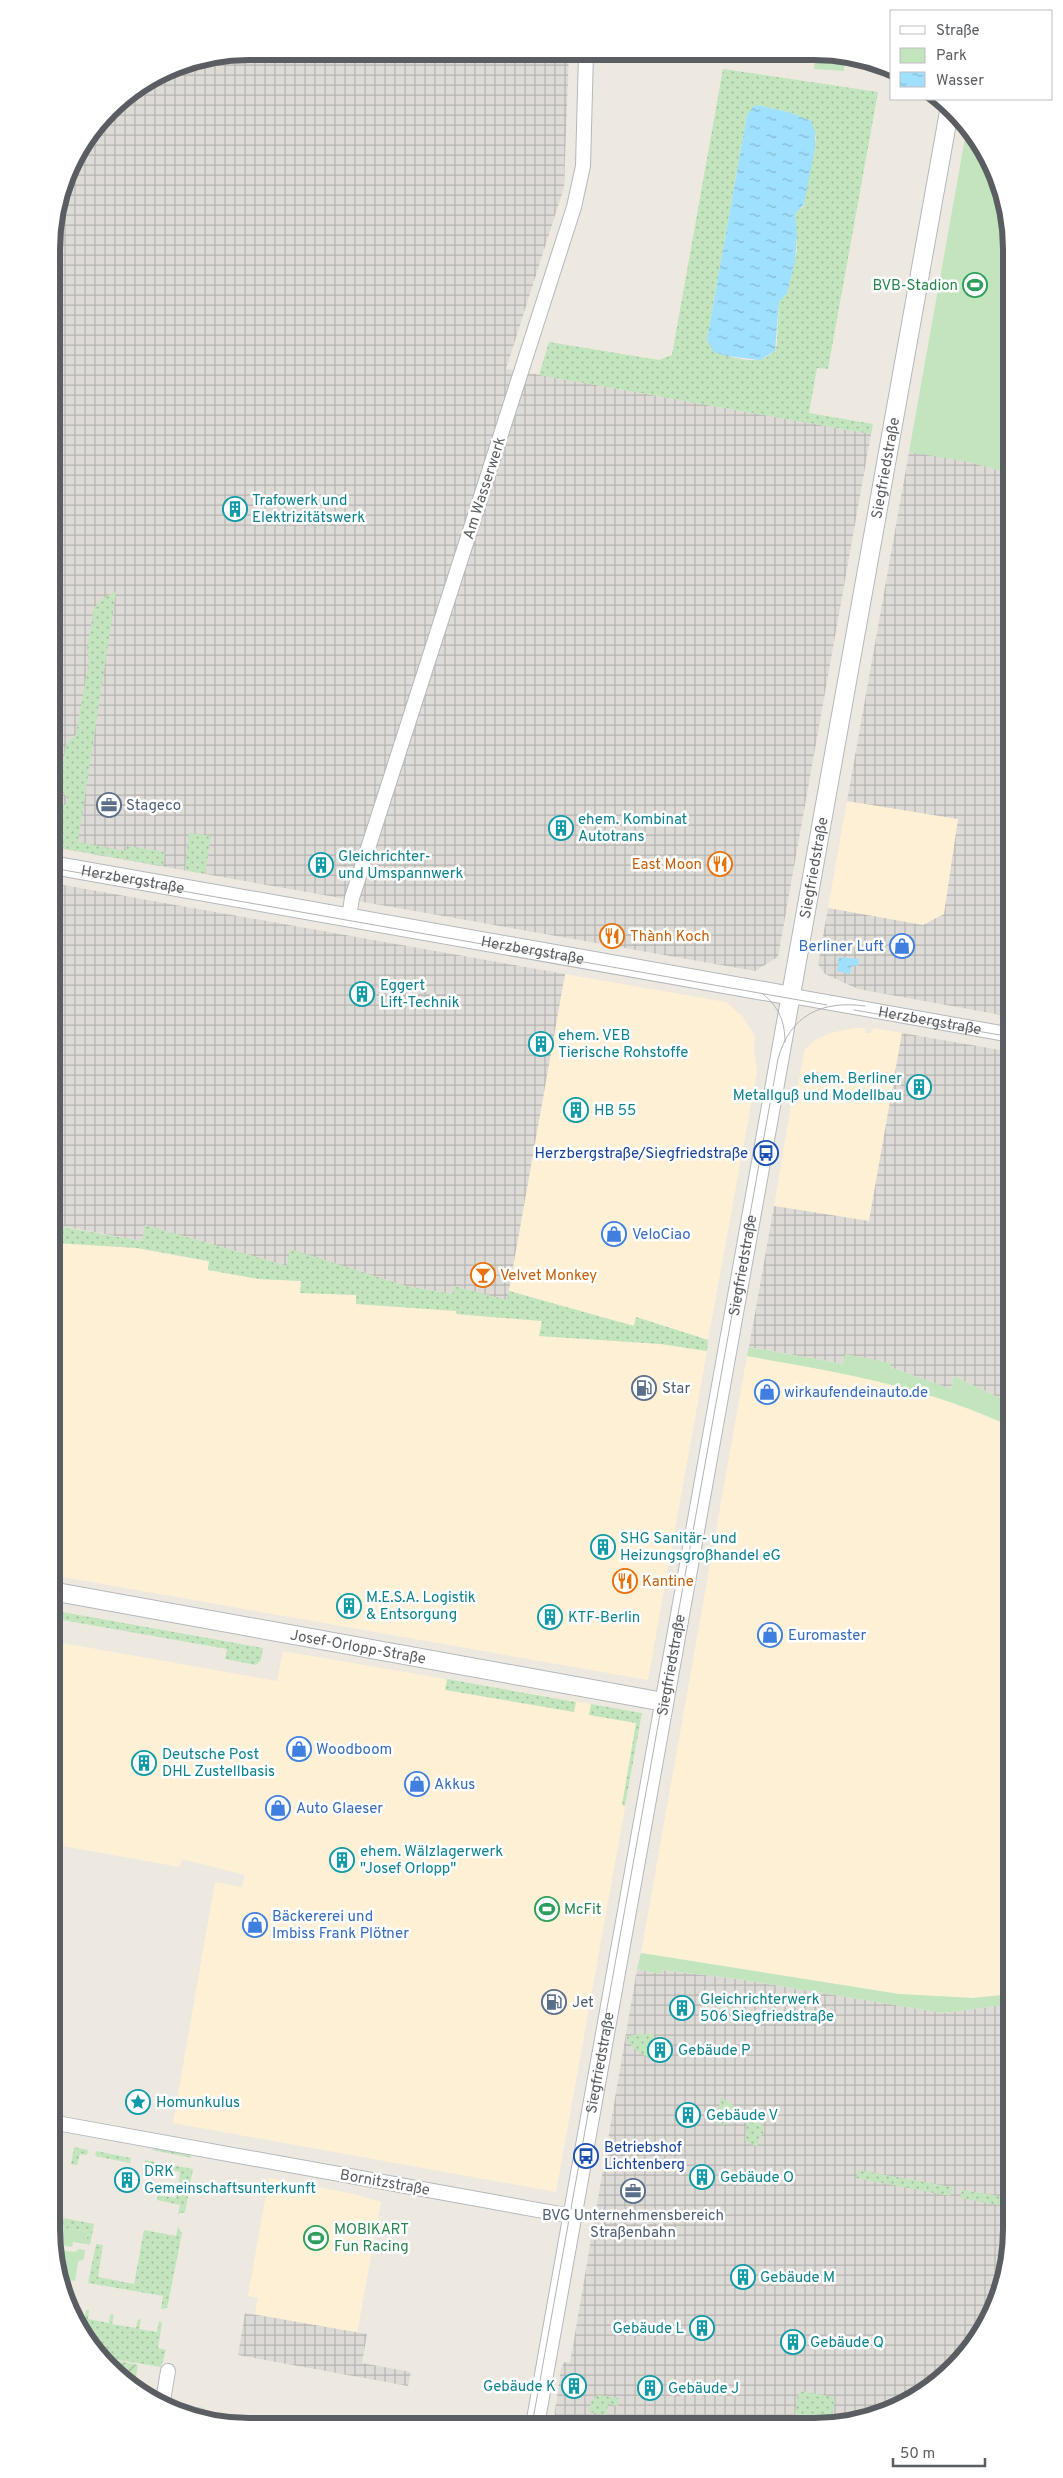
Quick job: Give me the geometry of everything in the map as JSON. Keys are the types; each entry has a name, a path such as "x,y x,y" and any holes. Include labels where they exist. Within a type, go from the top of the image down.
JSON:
{"street":[{"name":"Am Wasserwerk","path":"349,918 352,898 574,207 583,166 586,60"},
{"name":"Siegfriedstraße","path":"535,2418 792,996 948,115"},
{"name":"Herzbergstraße","path":"60,866 1003,1033"},
{"name":"Josef-Orlopp-Straße","path":"60,1593 664,1702"},
{"name":"Bornitzstraße","path":"60,2124 571,2216"},
{"path":"163,2398 168,2371"}],"shaded area":[{"path":"236,60 569,60 564,187 506,369 871,434 778,957 755,971 60,848 60,236 66,200 74,176 85,154 115,115 154,85 176,74 200,66"},
{"path":"917,451 970,462 1003,471 1003,1015 858,989 825,974 818,964 828,908 923,925 944,914 958,819 847,801 909,452 916,453"},
{"path":"847,801 958,819 944,914 923,925 828,908"},
{"path":"60,884 565,974 507,1301 454,1286 452,1294 406,1286 291,1250 287,1266 145,1225 142,1241 60,1226"},
{"path":"565,974 726,1002 743,1017 755,1036 754,1049 757,1072 708,1340 636,1317 634,1326 509,1291"},
{"path":"865,1028 865,1033 870,1033 874,1028 902,1033 869,1221 774,1206 794,1087 798,1085 805,1049 815,1040 830,1033"},
{"path":"902,1033 1003,1050 1003,1400 954,1376 951,1389 890,1367 891,1363 846,1355 844,1364 749,1347 774,1206 869,1221"},
{"path":"60,1243 137,1248 209,1262 208,1270 259,1279 302,1281 300,1293 357,1295 356,1304 457,1311 457,1314 542,1321 540,1336 661,1344 707,1351 648,1680 60,1577"},
{"path":"747,1356 861,1376 900,1386 940,1397 1003,1423 1003,1995 973,1998 899,1994 641,1953"},
{"path":"60,1643 277,1681 283,1651 642,1713 556,2192 173,2123 215,1882 242,1887 245,1875 182,1859 180,1867 60,1846"},
{"name":"Betriebshof Lichtenberg","path":"637,1969 661,1974 661,1970 738,1979 943,2013 1003,2005 1003,2242 997,2278 989,2302 978,2324 956,2354 939,2371 909,2393 887,2404 863,2412 827,2418 554,2418 561,2369 564,2362 570,2363"},
{"path":"269,2178 354,2194 381,2202 357,2333 255,2314 258,2298 248,2296"},
{"path":"245,2313 367,2334 362,2363 411,2372 408,2386 238,2355"}],"green space":[{"path":"815,60 844,63 844,71 814,69"},
{"path":"723,69 878,92 828,369 817,368 809,413 873,424 871,434 539,375 549,342 659,360 672,355","holes":["757,105 792,113 811,121 816,137 803,207 796,210 795,214 797,250 787,293 779,302 777,344 775,351 763,358 755,360 739,359 716,350 707,340 747,115"]},
{"name":"BVB-Stadion","path":"965,136 978,154 989,176 997,200 1003,236 1003,471 970,462 909,452"},
{"path":"116,592 78,842 126,851 127,846 165,852 163,866 60,848 60,807 67,803 68,799 60,789 66,745 76,734 89,661 87,649 94,608 103,598"},
{"path":"189,833 211,836 205,874 185,870"},
{"path":"145,1225 287,1266 290,1249 406,1286 452,1294 454,1286 507,1300 509,1291 634,1326 636,1317 708,1340 707,1351 661,1344 539,1336 542,1321 456,1314 456,1311 356,1304 356,1295 300,1293 301,1281 259,1279 208,1270 209,1261 137,1248 60,1243 60,1227 142,1241"},
{"path":"749,1347 843,1364 845,1354 891,1363 890,1367 951,1389 954,1376 1003,1400 1003,1423 947,1401 882,1382 747,1356"},
{"path":"60,1612 263,1648 261,1660 256,1665 225,1659 227,1649 60,1620"},
{"path":"447,1679 576,1702 574,1712 445,1690"},
{"path":"591,1704 642,1713 625,1806 622,1805 636,1723 589,1715"},
{"path":"641,1953 899,1994 973,1998 1003,1995 1003,2005 943,2013 738,1979 662,1970 661,1974 637,1969"},
{"path":"637,2034 654,2034 649,2058 638,2052 627,2041 627,2037"},
{"path":"721,2097 763,2126 763,2134 759,2138 757,2147 745,2140 747,2122 726,2118 725,2125 715,2123"},
{"path":"74,2147 88,2150 87,2155 80,2154 77,2165 71,2164"},
{"path":"156,2148 188,2153 192,2158 152,2150"},
{"path":"96,2151 131,2158 130,2163 95,2156"},
{"path":"145,2160 193,2169 185,2212 178,2214 180,2205 157,2200 158,2195 176,2198 180,2172 144,2165"},
{"path":"858,2170 952,2187 950,2196 856,2178"},
{"path":"962,2190 1003,2197 1003,2206 960,2198"},
{"path":"60,2217 94,2224 90,2245 86,2244 88,2232 64,2228 61,2245"},
{"path":"178,2227 182,2233 167,2308 161,2309 163,2296 88,2283 96,2244 103,2245 98,2277 134,2284 144,2230 176,2236"},
{"path":"64,2228 88,2232 86,2244 73,2242 72,2247 61,2245"},
{"path":"79,2249 85,2250 84,2259 78,2262 75,2281 66,2280 61,2250 75,2252"},
{"path":"86,2310 89,2310 88,2319 109,2323 110,2314 114,2315 112,2324 136,2328 138,2319 141,2320 139,2329 157,2332 159,2321 162,2323 158,2348 166,2350 161,2367 111,2359 85,2324 82,2319 84,2319"},
{"path":"112,2360 138,2365 135,2380"},
{"path":"802,2391 833,2397 835,2401 832,2417 798,2418 795,2414 798,2394"},
{"path":"598,2395 619,2398 618,2406 608,2404 606,2415 589,2412 591,2401"},
{"path":"184,2407 204,2408 204,2411 247,2418 216,2415"}],"water":[{"path":"757,105 792,113 811,121 815,132 815,148 804,204 795,214 797,234 795,262 787,293 779,302 775,351 760,360 727,356 714,352 707,340 747,115"},
{"path":"839,957 859,959 858,966 852,965 850,974 837,971"}],"tram line":[{"path":"60,869 827,1005"},
{"path":"763,994 769,999 780,1015 784,1028 785,1042"},
{"path":"533,2418 778,1059 783,1044 791,1031 799,1021 810,1014 835,1006 865,1006"},
{"path":"854,1010 1003,1035"}],"place":[{"name":"BVB-Stadion","path":"975,285"},
{"name":"Trafowerk und Elektrizitätswerk","path":"235,509"},
{"name":"Stageco","path":"109,805"},
{"name":"ehem. Kombinat Autotrans","path":"561,828"},
{"name":"East Moon","path":"720,864"},
{"name":"Gleichrichter- und Umspannwerk","path":"321,865"},
{"name":"Thành Koch","path":"612,936"},
{"name":"Berliner Luft","path":"902,946"},
{"name":"Eggert Lift-Technik","path":"362,994"},
{"name":"ehem. VEB Tierische Rohstoffe","path":"541,1044"},
{"name":"ehem. Berliner Metallguß und Modellbau","path":"919,1087"},
{"name":"HB 55","path":"576,1110"},
{"name":"Herzbergstraße/Siegfriedstraße","path":"766,1153"},
{"name":"VeloCiao","path":"614,1234"},
{"name":"Velvet Monkey","path":"483,1275"},
{"name":"Star","path":"644,1388"},
{"name":"wirkaufendeinauto.de","path":"767,1392"},
{"name":"SHG Sanitär- und Heizungsgroßhandel eG","path":"603,1547"},
{"name":"Kantine","path":"625,1581"},
{"name":"M.E.S.A. Logistik & Entsorgung","path":"349,1606"},
{"name":"KTF-Berlin","path":"550,1617"},
{"name":"Euromaster","path":"770,1635"},
{"name":"Woodboom","path":"299,1749"},
{"name":"Deutsche Post DHL Zustellbasis","path":"144,1763"},
{"name":"Akkus","path":"417,1784"},
{"name":"Auto Glaeser","path":"278,1808"},
{"name":"ehem. Wälzlagerwerk \"Josef Orlopp\"","path":"342,1860"},
{"name":"McFit","path":"547,1909"},
{"name":"Bäckererei und Imbiss Frank Plötner","path":"255,1925"},
{"name":"Jet","path":"554,2002"},
{"name":"Gleichrichterwerk 506 Siegfriedstraße","path":"682,2008"},
{"name":"Gebäude P","path":"660,2050"},
{"name":"Homunkulus","path":"138,2102"},
{"name":"Gebäude V","path":"688,2115"},
{"name":"Betriebshof Lichtenberg","path":"586,2156"},
{"name":"Gebäude O","path":"702,2177"},
{"name":"DRK Gemeinschaftsunterkunft","path":"127,2180"},
{"name":"BVG Unternehmensbereich Straßenbahn","path":"633,2191"},
{"name":"MOBIKART Fun Racing","path":"316,2238"},
{"name":"Gebäude M","path":"743,2277"},
{"name":"Gebäude L","path":"702,2328"},
{"name":"Gebäude Q","path":"793,2342"},
{"name":"Gebäude K","path":"574,2386"},
{"name":"Gebäude J","path":"650,2388"}]}
